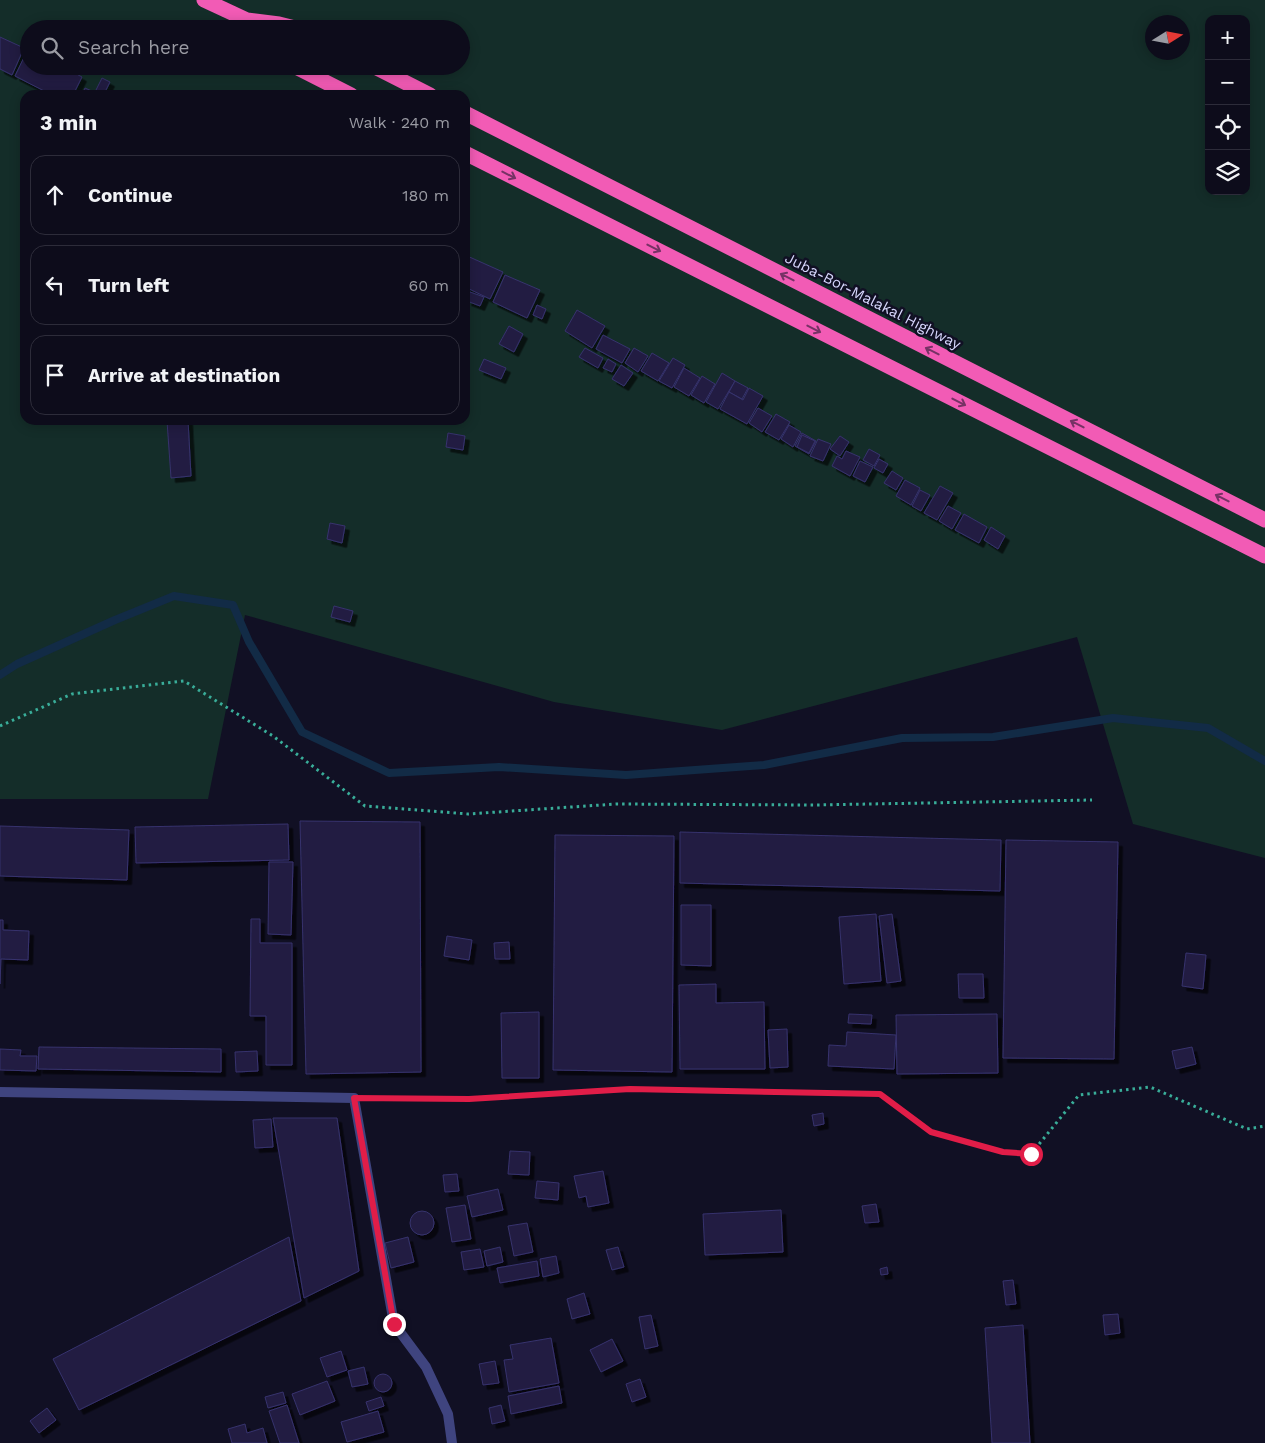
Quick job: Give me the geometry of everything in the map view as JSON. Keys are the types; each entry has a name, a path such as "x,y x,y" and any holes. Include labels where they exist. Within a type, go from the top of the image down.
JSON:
{"highway":[{"path":"204,0 242,20"},
{"path":"312,75 341,90"},
{"path":"391,75 420,90"},
{"name":"Juba-Bor-Malakal Highway","path":"470,116 1265,520"},
{"path":"470,156 1265,556"}],"street":[{"path":"0,1092 354,1098 394,1324 426,1368 448,1414 452,1443"}],"path":[{"path":"0,726 72,694 184,681 273,736 365,806 468,814 616,804 814,805 1092,800"},
{"path":"354,1098 469,1099 630,1089 880,1094 931,1132 1003,1152 1031,1154 1079,1096 1150,1087 1246,1129 1265,1126"}],"green space":[{"path":"0,0 1265,0 1265,858 1133,824 1077,637 722,730 554,702 245,615 208,799 0,799"}],"building":[{"path":"0,37 20,46 20,57 12,75 0,69"},
{"path":"20,66 20,75 78,75 82,77 76,90 42,90 15,76"},
{"path":"102,78 110,82 106,90 96,90"},
{"path":"470,257 503,272 490,299 470,289"},
{"path":"505,275 540,290 527,318 493,302"},
{"path":"470,292 484,297 480,306 470,302"},
{"path":"537,305 546,309 542,319 533,315"},
{"path":"577,310 605,326 592,348 565,331"},
{"path":"509,326 523,334 514,352 499,344"},
{"path":"603,335 630,349 622,363 596,349"},
{"path":"585,348 603,358 598,368 579,357"},
{"path":"634,348 648,356 638,372 625,363"},
{"path":"652,353 669,363 658,381 641,371"},
{"path":"673,358 685,365 672,388 659,381"},
{"path":"484,359 506,368 501,379 479,370"},
{"path":"608,359 616,364 612,372 603,368"},
{"path":"621,365 633,373 624,386 612,379"},
{"path":"684,368 700,378 689,396 674,387"},
{"path":"722,373 735,381 718,409 706,402"},
{"path":"702,376 715,384 704,403 691,395"},
{"path":"735,381 748,388 742,399 729,392"},
{"path":"749,388 763,396 747,424 720,409 729,392 743,400"},
{"path":"758,408 772,416 762,432 749,423"},
{"path":"776,414 790,422 779,440 765,432"},
{"path":"167,425 188,425 191,476 171,478"},
{"path":"789,425 801,432 793,447 781,439"},
{"path":"448,433 465,436 463,450 446,447"},
{"path":"802,433 816,441 809,454 795,446"},
{"path":"802,435 815,441 809,453 797,447"},
{"path":"840,436 849,442 840,456 830,449"},
{"path":"818,439 831,444 823,461 810,456"},
{"path":"869,449 880,455 874,466 863,460"},
{"path":"846,451 860,457 850,476 832,466 837,456 842,459"},
{"path":"879,459 888,464 883,473 874,468"},
{"path":"860,461 873,467 865,482 853,476"},
{"path":"892,471 903,478 896,490 884,483"},
{"path":"905,480 920,488 911,505 896,496"},
{"path":"940,486 953,493 937,520 924,513"},
{"path":"920,490 930,495 921,511 912,506"},
{"path":"948,506 961,513 952,529 939,521"},
{"path":"964,514 987,527 979,543 955,530"},
{"path":"330,523 345,526 342,543 327,539"},
{"path":"991,527 1005,536 998,549 984,540"},
{"path":"334,606 353,611 350,622 331,617"},
{"path":"300,821 420,822 421,1072 306,1074"},
{"path":"288,824 289,860 136,863 135,827"},
{"path":"0,826 129,830 127,880 0,876"},
{"path":"680,832 1001,840 1000,891 680,883"},
{"path":"555,835 674,836 672,1072 553,1070"},
{"path":"1006,840 1118,842 1114,1059 1003,1058"},
{"path":"269,862 293,862 291,935 268,934"},
{"path":"681,905 711,905 711,966 681,965"},
{"path":"876,914 881,981 844,984 839,917"},
{"path":"892,914 901,981 887,983 879,916"},
{"path":"251,919 260,919 260,943 292,943 292,1065 266,1065 266,1016 250,1016"},
{"path":"0,920 3,920 3,930 29,931 28,960 1,959 0,984"},
{"path":"447,936 472,940 469,960 444,956"},
{"path":"509,942 510,959 495,959 494,943"},
{"path":"1186,953 1206,955 1203,989 1182,986"},
{"path":"958,974 983,974 984,998 959,998"},
{"path":"716,984 716,1003 764,1002 765,1069 680,1069 679,985"},
{"path":"539,1012 539,1078 502,1078 501,1013"},
{"path":"849,1014 872,1015 871,1024 848,1023"},
{"path":"997,1014 998,1073 897,1074 896,1015"},
{"path":"787,1029 788,1067 770,1068 768,1030"},
{"path":"847,1032 896,1035 894,1069 828,1066 829,1045 846,1046"},
{"path":"39,1047 221,1049 221,1072 38,1069"},
{"path":"1192,1047 1196,1064 1176,1069 1172,1051"},
{"path":"0,1049 21,1050 20,1056 37,1056 36,1071 0,1070"},
{"path":"257,1051 258,1071 236,1072 235,1052"},
{"path":"823,1113 824,1124 814,1126 812,1115"},
{"path":"273,1118 337,1118 359,1271 304,1298"},
{"path":"271,1119 273,1147 255,1148 253,1120"},
{"path":"510,1151 530,1152 529,1175 508,1174"},
{"path":"603,1171 609,1203 588,1207 586,1196 579,1198 574,1176"},
{"path":"457,1174 459,1191 445,1192 443,1175"},
{"path":"537,1181 559,1183 558,1200 535,1198"},
{"path":"498,1189 503,1210 472,1217 467,1196"},
{"path":"876,1204 879,1222 865,1223 862,1206"},
{"path":"465,1205 471,1239 452,1242 446,1208"},
{"path":"781,1210 783,1252 705,1255 703,1214"},
{"path":"422,1211 430,1215 434,1223 430,1231 422,1235 414,1231 410,1223 414,1215"},
{"path":"527,1223 533,1252 514,1256 508,1226"},
{"path":"289,1237 301,1301 79,1410 53,1359"},
{"path":"408,1237 414,1262 391,1268 385,1243"},
{"path":"500,1247 503,1262 487,1266 484,1251"},
{"path":"618,1247 624,1267 612,1270 606,1250"},
{"path":"480,1249 484,1267 464,1270 461,1252"},
{"path":"556,1256 559,1273 543,1277 540,1259"},
{"path":"537,1261 539,1276 500,1283 497,1268"},
{"path":"887,1267 888,1274 881,1275 880,1269"},
{"path":"1013,1280 1016,1304 1006,1305 1003,1281"},
{"path":"584,1293 590,1314 572,1319 567,1299"},
{"path":"1118,1314 1120,1333 1105,1335 1103,1315"},
{"path":"651,1315 658,1346 645,1349 639,1317"},
{"path":"1023,1325 1030,1443 992,1443 985,1328"},
{"path":"551,1338 559,1383 509,1392 504,1360 513,1359 510,1345"},
{"path":"612,1339 623,1361 601,1372 590,1350"},
{"path":"341,1351 347,1370 327,1377 320,1358"},
{"path":"495,1361 499,1383 483,1385 479,1364"},
{"path":"364,1367 368,1384 352,1387 348,1371"},
{"path":"383,1374 389,1377 392,1383 389,1389 383,1392 377,1389 374,1383 377,1377"},
{"path":"640,1379 646,1397 632,1402 626,1384"},
{"path":"327,1381 335,1401 300,1415 292,1394"},
{"path":"559,1386 562,1403 511,1414 508,1396"},
{"path":"283,1392 286,1403 268,1408 265,1397"},
{"path":"381,1397 384,1406 369,1411 366,1402"},
{"path":"287,1405 299,1443 280,1443 269,1411"},
{"path":"501,1405 505,1421 492,1424 489,1408"},
{"path":"47,1408 56,1420 39,1433 30,1421"},
{"path":"378,1411 384,1432 347,1442 341,1422"},
{"path":"245,1424 247,1433 263,1428 267,1443 232,1443 228,1429"}],"waterway":[{"path":"0,675 17,664 174,596 233,605 249,642 302,732 389,773 499,767 626,775 764,765 902,738 993,737 1113,718 1208,728 1265,761"}],"route":[{"path":"394,1324 354,1098 469,1099 630,1089 880,1094 931,1132 1003,1152 1031,1154"}]}
